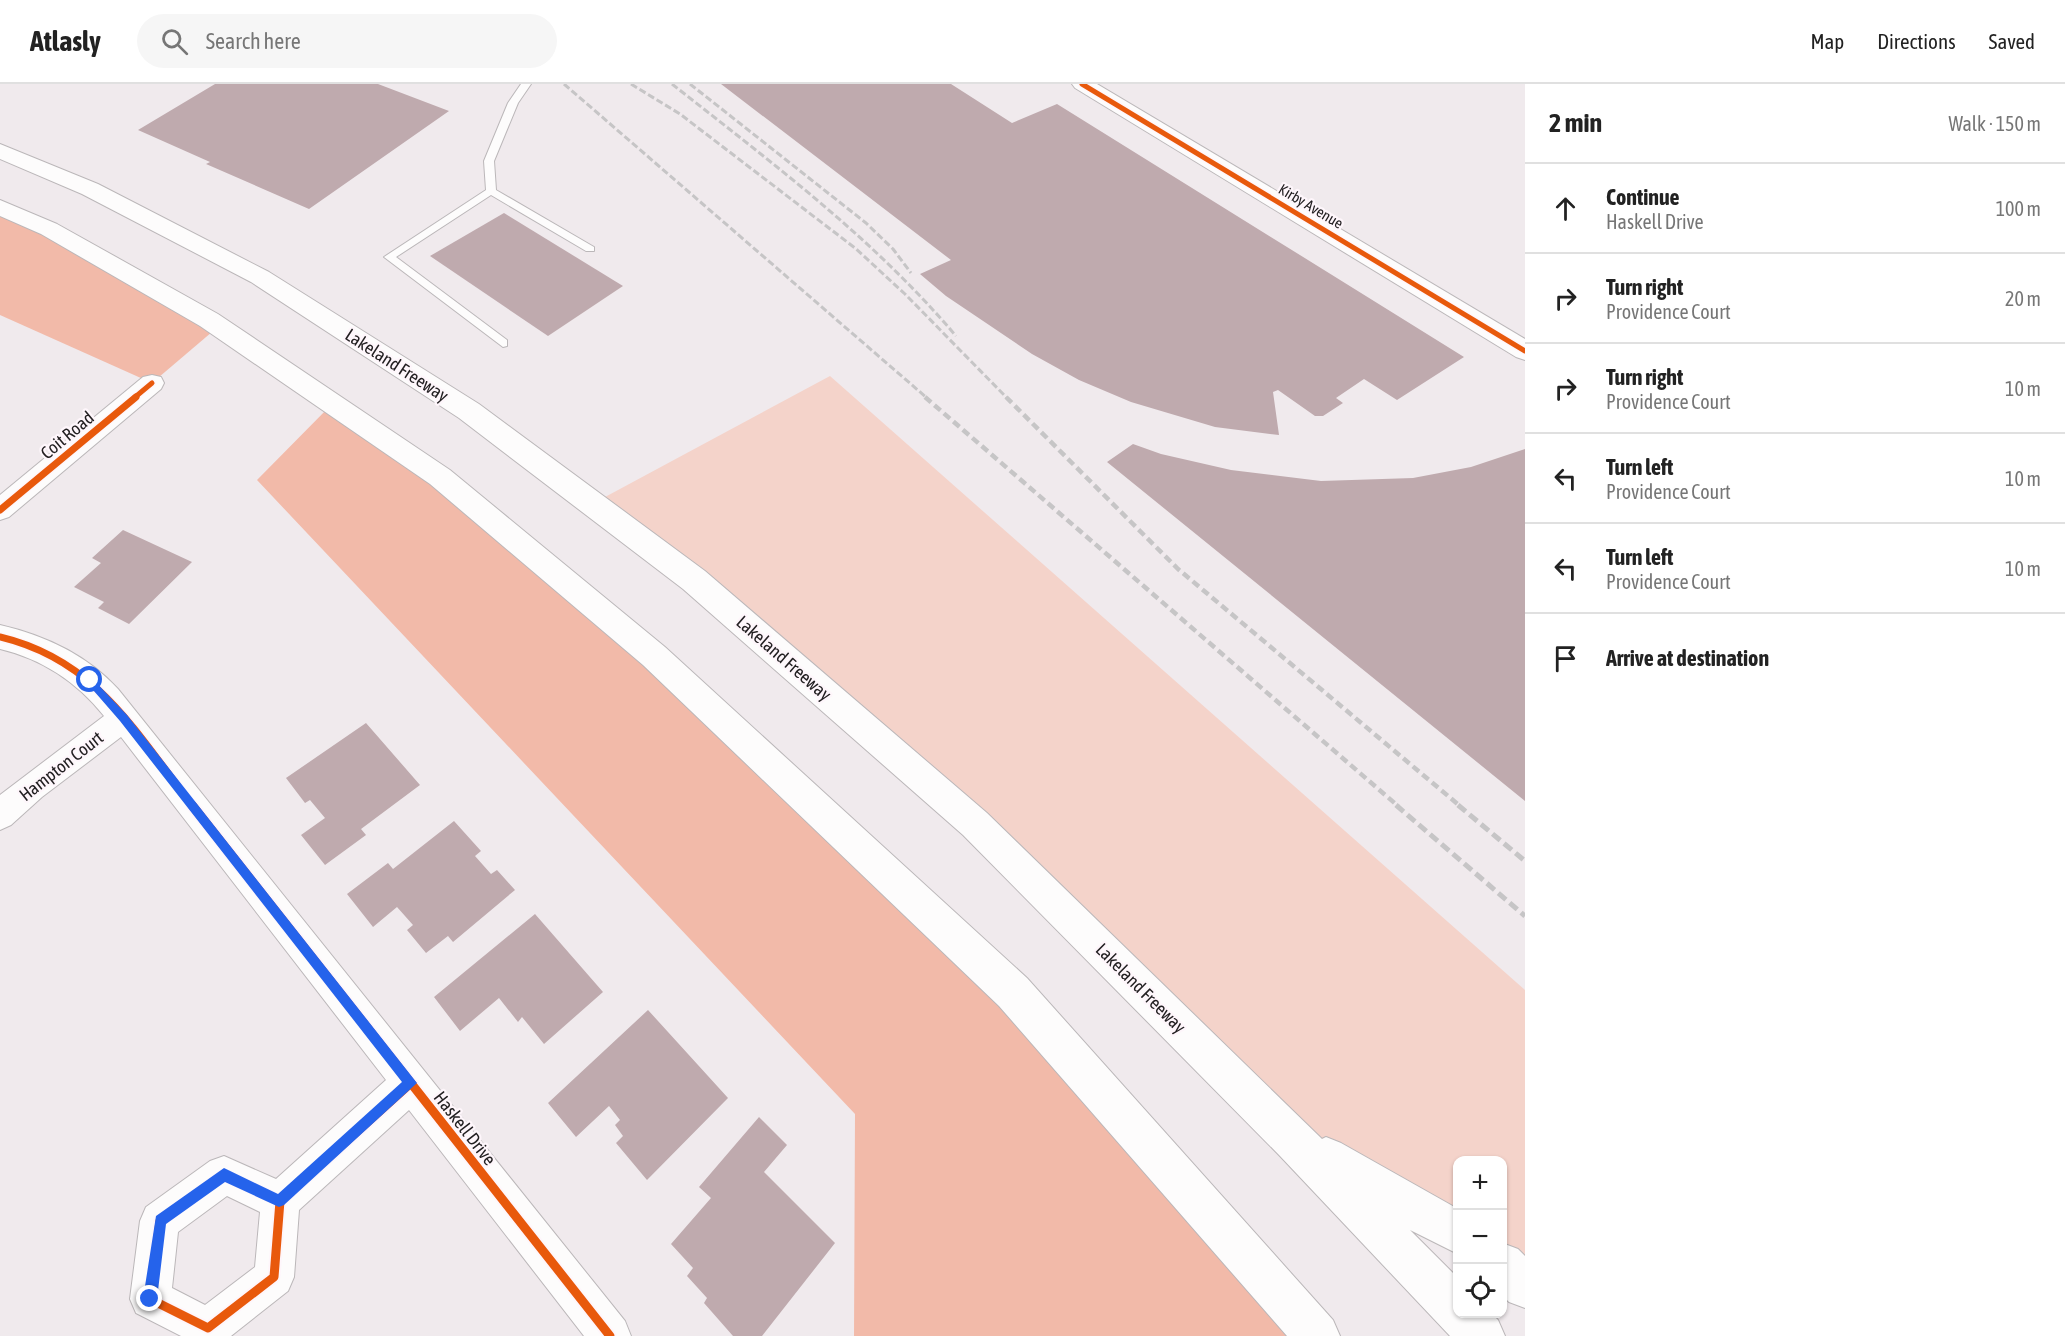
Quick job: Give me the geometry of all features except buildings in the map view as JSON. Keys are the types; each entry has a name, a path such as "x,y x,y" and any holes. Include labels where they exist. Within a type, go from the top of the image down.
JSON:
{"main road":[{"name":"Kirby Avenue","path":"1082,84 1525,351"},
{"name":"Lakeland Freeway","path":"0,151 90,189 260,277 469,411 694,580 975,824 1295,1141 1453,1306"},
{"path":"0,207 49,229 209,320 440,477 654,656 1014,992 1317,1336"},
{"path":"1295,1141 1453,1230"},
{"path":"1507,1269 1525,1286"},
{"name":"Lakeland Freeway","path":"1465,1318 1482,1336"}],"street":[{"name":"Coit Road","path":"0,510 152,383"},
{"name":"Haskell Drive","path":"0,637 14,640 55,658 90,680 124,718 610,1336"},
{"name":"Hampton Court","path":"0,815 31,787 124,718"},
{"path":"279,1201 411,1083"}],"lane":[{"path":"491,191 489,160 513,103 526,84"},
{"path":"491,191 590,249"},
{"path":"491,191 389,257 503,343"}],"shaded area":[{"path":"0,207 219,326 152,383 0,315"},
{"path":"830,376 1525,990 1525,1286 1507,1269 1507,1156 1453,1156 1453,1231 1295,1141 975,824 592,504"},
{"path":"332,404 440,477 1013,992 1317,1336 854,1336 855,1114 257,480"}],"railway":[{"path":"564,84 927,398"},
{"path":"631,84 680,114 855,248 905,294 1007,398"},
{"path":"672,84 856,234 891,266 956,336"},
{"path":"690,84 866,223 893,249 911,273"},
{"path":"925,397 1398,806"},
{"path":"1007,398 1178,569 1460,806"},
{"path":"1396,805 1525,916"},
{"path":"1458,805 1525,861"}],"cycle path":[{"path":"1082,84 1525,351"},
{"path":"0,510 152,383"},
{"path":"0,637 23,643 58,659 89,679 103,693 610,1336"},
{"path":"280,1201 224,1175 160,1221 150,1299 208,1328 274,1277 280,1201 411,1083"}],"route":[{"path":"90,680 124,718 411,1083 279,1201 224,1175 160,1221 150,1299"}]}
